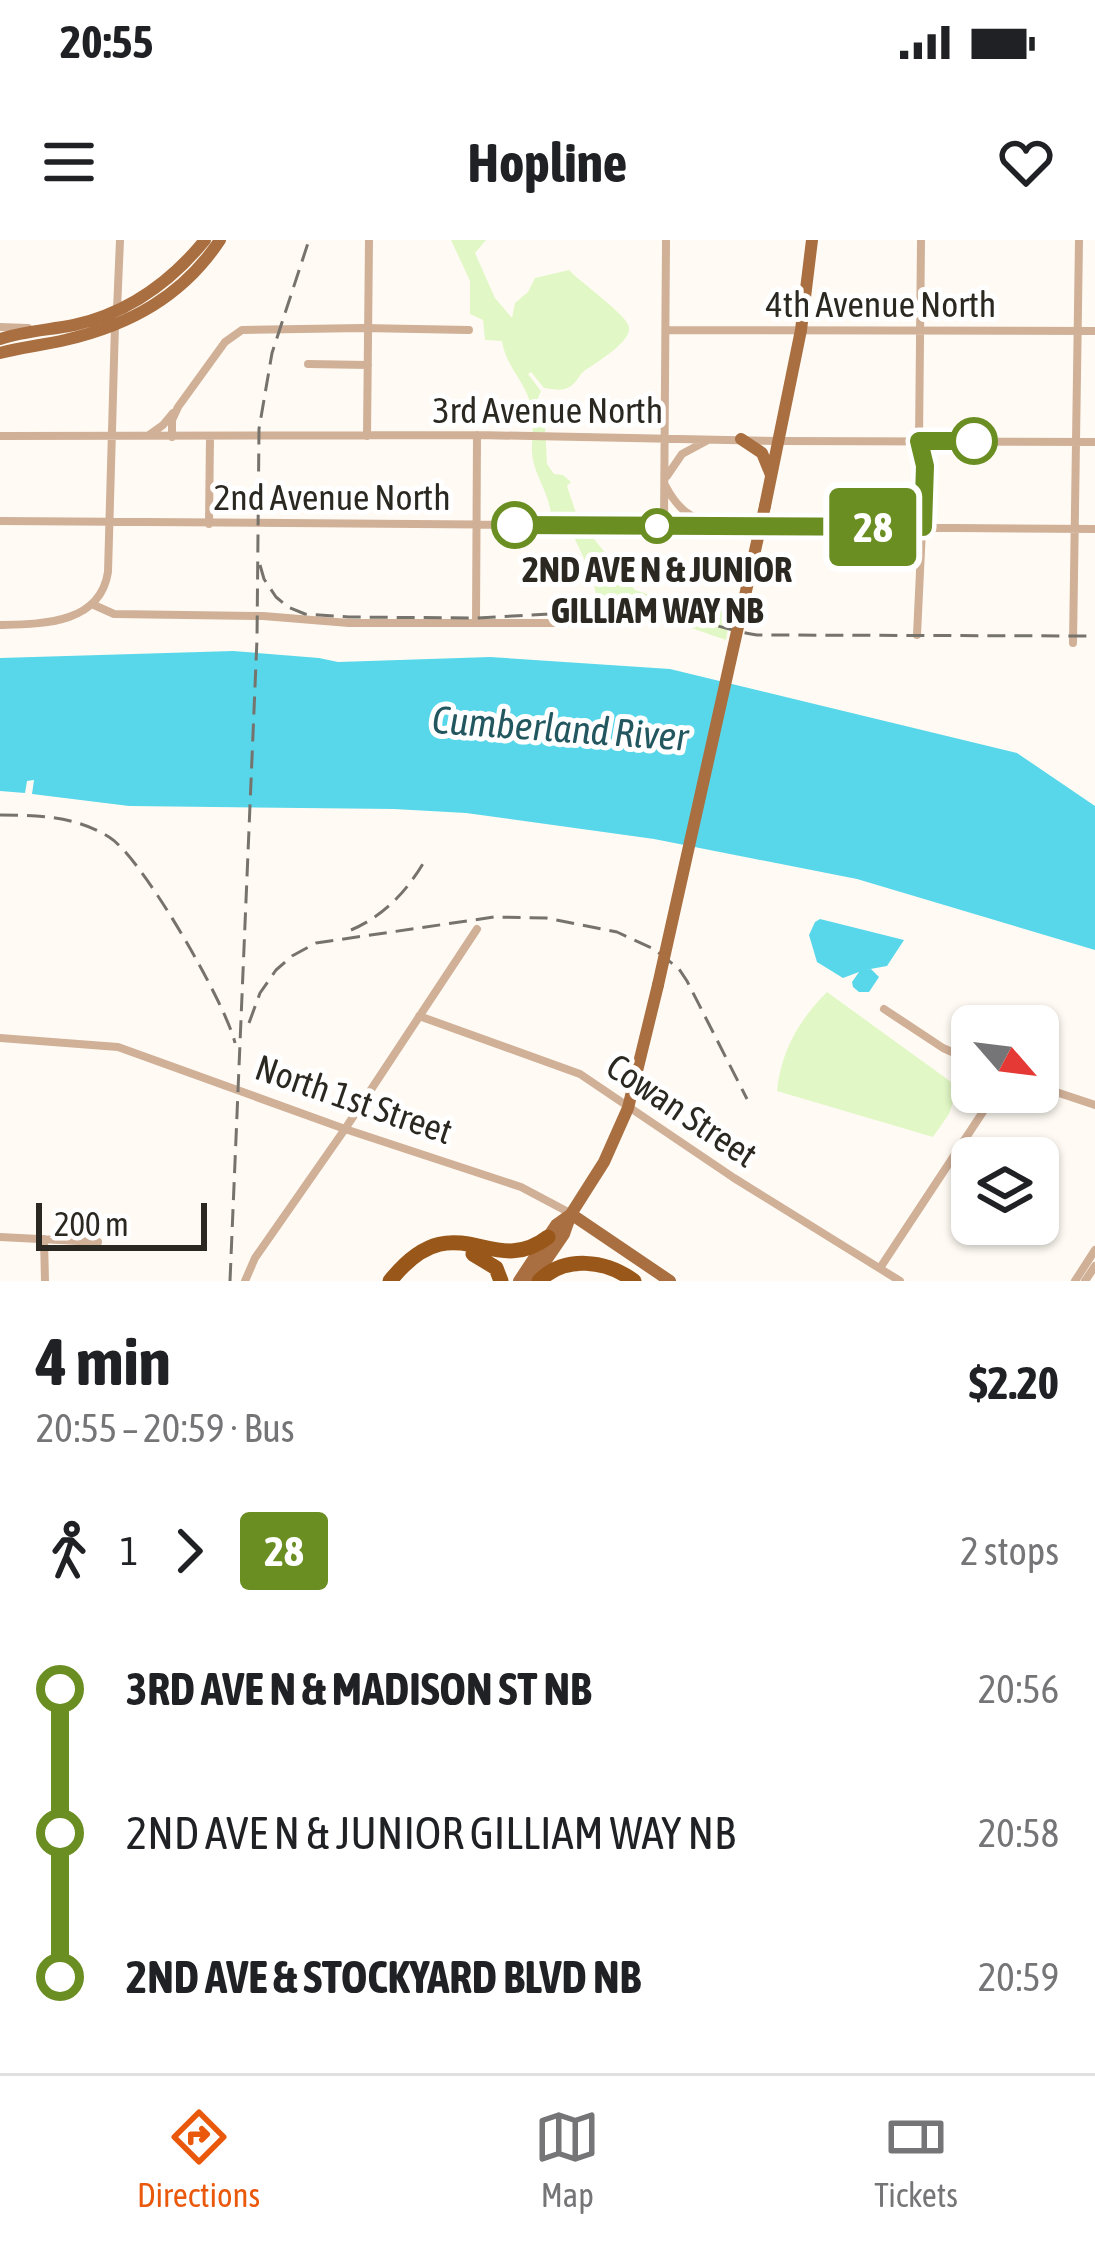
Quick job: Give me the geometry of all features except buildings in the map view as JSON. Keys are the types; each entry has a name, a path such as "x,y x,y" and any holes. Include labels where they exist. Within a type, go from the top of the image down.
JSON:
{"highway":[{"path":"390,1281 413,1256 430,1246 464,1243 512,1255 535,1248 548,1237"},
{"path":"403,1281 416,1265 454,1251 482,1257 496,1268 501,1281"},
{"path":"535,1281 566,1264 583,1262 613,1269 634,1281"}],"main road":[{"path":"0,339 116,318 183,265 205,240"},
{"path":"0,352 63,341 154,307 195,274 220,240"},
{"path":"535,1281 604,1162 628,1108 779,441 801,330 812,240"},
{"path":"741,439 762,453 771,476"},
{"path":"518,1281 556,1225 572,1214"},
{"name":"North 1st Street","path":"572,1214 668,1279"}],"street":[{"path":"0,626 68,618 94,605 107,578 120,240"},
{"path":"368,436 369,240"},
{"path":"664,526 666,240"},
{"path":"917,635 925,466 919,441 921,240"},
{"path":"1072,643 1079,240"},
{"path":"0,327 48,328"},
{"path":"146,436 178,407 223,344 242,330 470,329"},
{"name":"4th Avenue North","path":"666,330 1095,332"},
{"path":"308,364 368,365"},
{"path":"172,436 178,407"},
{"path":"476,623 477,435"},
{"name":"3rd Avenue North","path":"0,436 477,435 1095,442"},
{"path":"209,524 210,437"},
{"path":"664,483 683,453 713,438"},
{"path":"664,483 681,510 719,526"},
{"name":"2nd Avenue North","path":"0,521 1095,529"},
{"path":"94,605 114,614 263,616 349,623 587,623"},
{"path":"245,1281 255,1258 477,929"},
{"path":"884,1010 951,1051"},
{"name":"Cowan Street","path":"418,1016 580,1074 899,1281"},
{"name":"North 1st Street","path":"0,1038 118,1047 521,1187 572,1214"},
{"path":"1059,1092 1095,1105"},
{"path":"880,1268 982,1113"},
{"path":"0,1237 98,1242"},
{"path":"45,1281 49,1239"},
{"path":"1075,1281 1095,1250"},
{"path":"1085,1281 1095,1265"}],"green space":[{"path":"451,240 486,240 475,253 495,298 512,318 515,303 535,278 569,270 626,322 625,339 568,388 544,388 528,374 541,391 534,407 544,406 547,464 554,474 571,482 567,486 578,519 635,590 680,605 731,611 726,640 651,619 601,623 593,578 573,535 551,518 533,460 533,417 527,394 502,341 485,340 483,320 470,314 470,281"},
{"path":"827,992 951,1082 951,1108 933,1137 777,1091 793,1037"}],"water":[{"name":"Cumberland River","path":"233,651 338,662 490,657 670,669 1017,753 1095,806 1095,950 857,879 654,839 466,813 129,806 32,794 34,780 27,781 25,793 0,791 0,658"},
{"path":"820,919 904,940 887,966 865,970 879,977 869,992 853,987 859,972 843,978 817,962 809,935"}],"railway":[{"path":"230,1281 257,639 259,429 272,353 309,240"},
{"path":"260,565 276,597 305,614 476,618 645,609 757,635 1095,636"},
{"path":"0,815 70,821 96,830 124,850 181,933 235,1043"},
{"path":"351,930 393,902 424,862"},
{"path":"249,1023 260,993 276,970 316,943 494,917 546,918 617,932 654,949 679,969 747,1099"}],"bus line":[{"name":"28","path":"515,525 923,527 925,466 919,441 974,441"}],"place":[{"name":"2ND AVE N & JUNIOR GILLIAM WAY NB","path":"657,526"}]}
